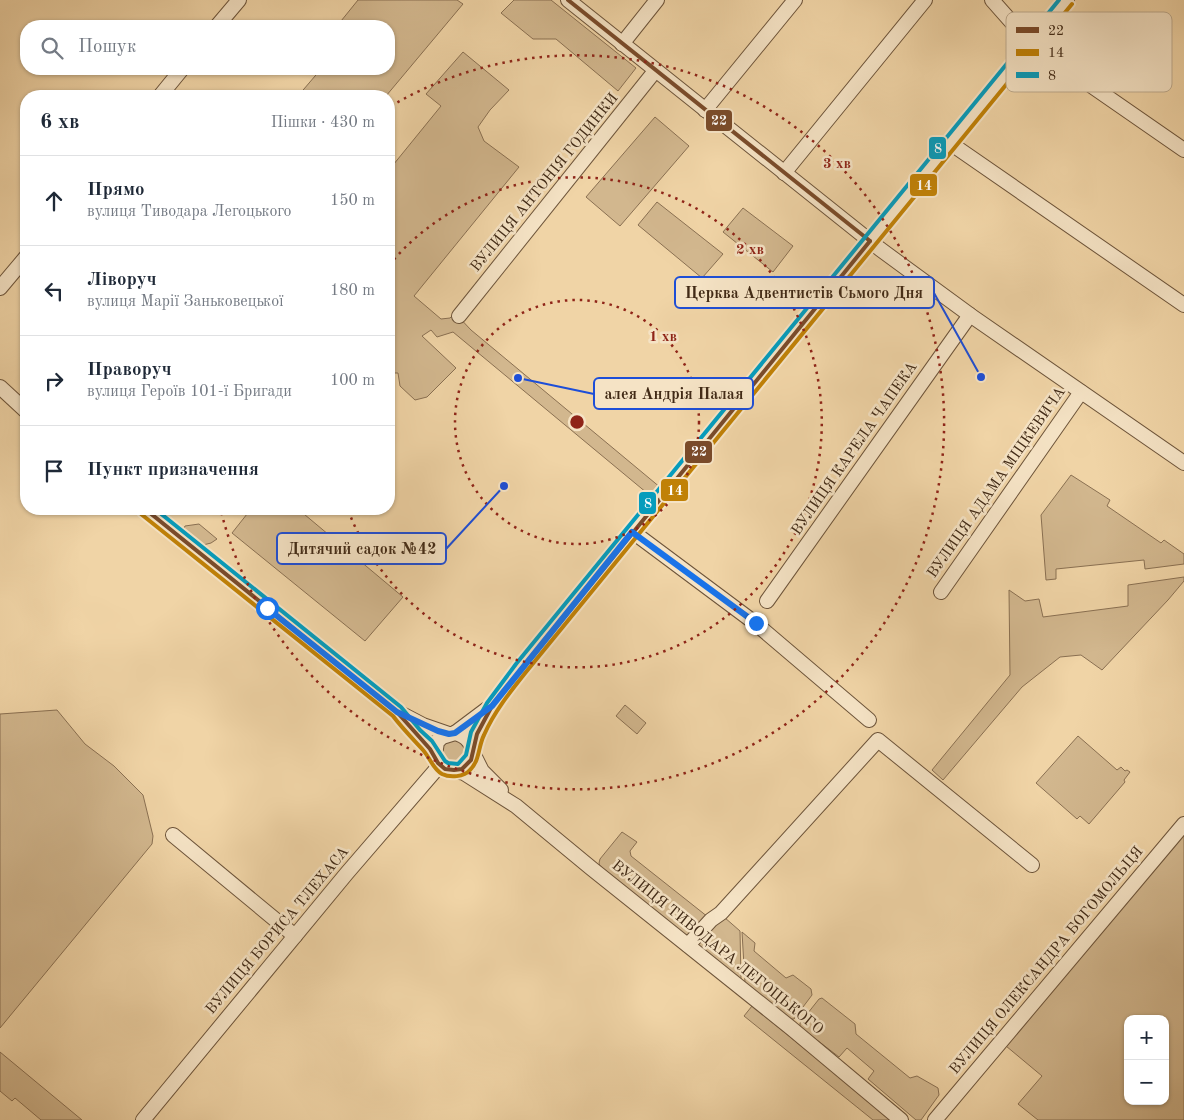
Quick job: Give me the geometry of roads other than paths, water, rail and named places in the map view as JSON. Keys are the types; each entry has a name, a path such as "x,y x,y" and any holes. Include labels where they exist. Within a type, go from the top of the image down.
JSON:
{"street":[{"path":"222,20 239,0"},
{"path":"568,0 870,241 970,315 1184,463"},
{"path":"622,44 658,0"},
{"path":"705,110 794,0"},
{"path":"784,173 925,0"},
{"path":"992,0 1006,16"},
{"path":"1057,12 1067,0"},
{"name":"ВУЛИЦЯ АНТОНІЯ ГОДИНКИ","path":"459,316 655,70"},
{"path":"165,90 177,75"},
{"path":"152,515 397,712 446,770 454,771 465,767 469,763 477,734 492,706 1006,75"},
{"path":"1100,92 1184,150"},
{"path":"950,143 1184,305"},
{"path":"1,286 20,264"},
{"name":"ВУЛИЦЯ КАРЕЛА ЧАПЕКА","path":"767,601 970,315"},
{"path":"1,389 20,406"},
{"name":"ВУЛИЦЯ АДАМА МІЦКЕВИЧА","path":"941,592 1081,392"},
{"path":"632,532 756,623 869,720"},
{"path":"437,760 437,742 492,706"},
{"path":"397,712 438,731 467,738 473,750"},
{"path":"688,945 711,920 721,913 878,740 1032,865"},
{"name":"ВУЛИЦЯ ТИВОДАРА ЛЕГОЦЬКОГО","path":"473,750 482,771 512,803"},
{"name":"ВУЛИЦЯ БОРИСА ТЛЕХАСА","path":"143,1120 437,760"},
{"name":"ВУЛИЦЯ ТИВОДАРА ЛЕГОЦЬКОГО","path":"454,771 464,773 512,803 901,1120"},
{"name":"ВУЛИЦЯ ОЛЕКСАНДРА БОГОМОЛЬЦЯ","path":"935,1120 1184,824"},
{"path":"173,835 295,936"}],"place":[{"name":"Церква Адвентистів Сьмого Дня","path":"981,377"},
{"name":"алея Андрія Палая","path":"518,378"},
{"name":"Дитячий садок №42","path":"504,486"}]}
